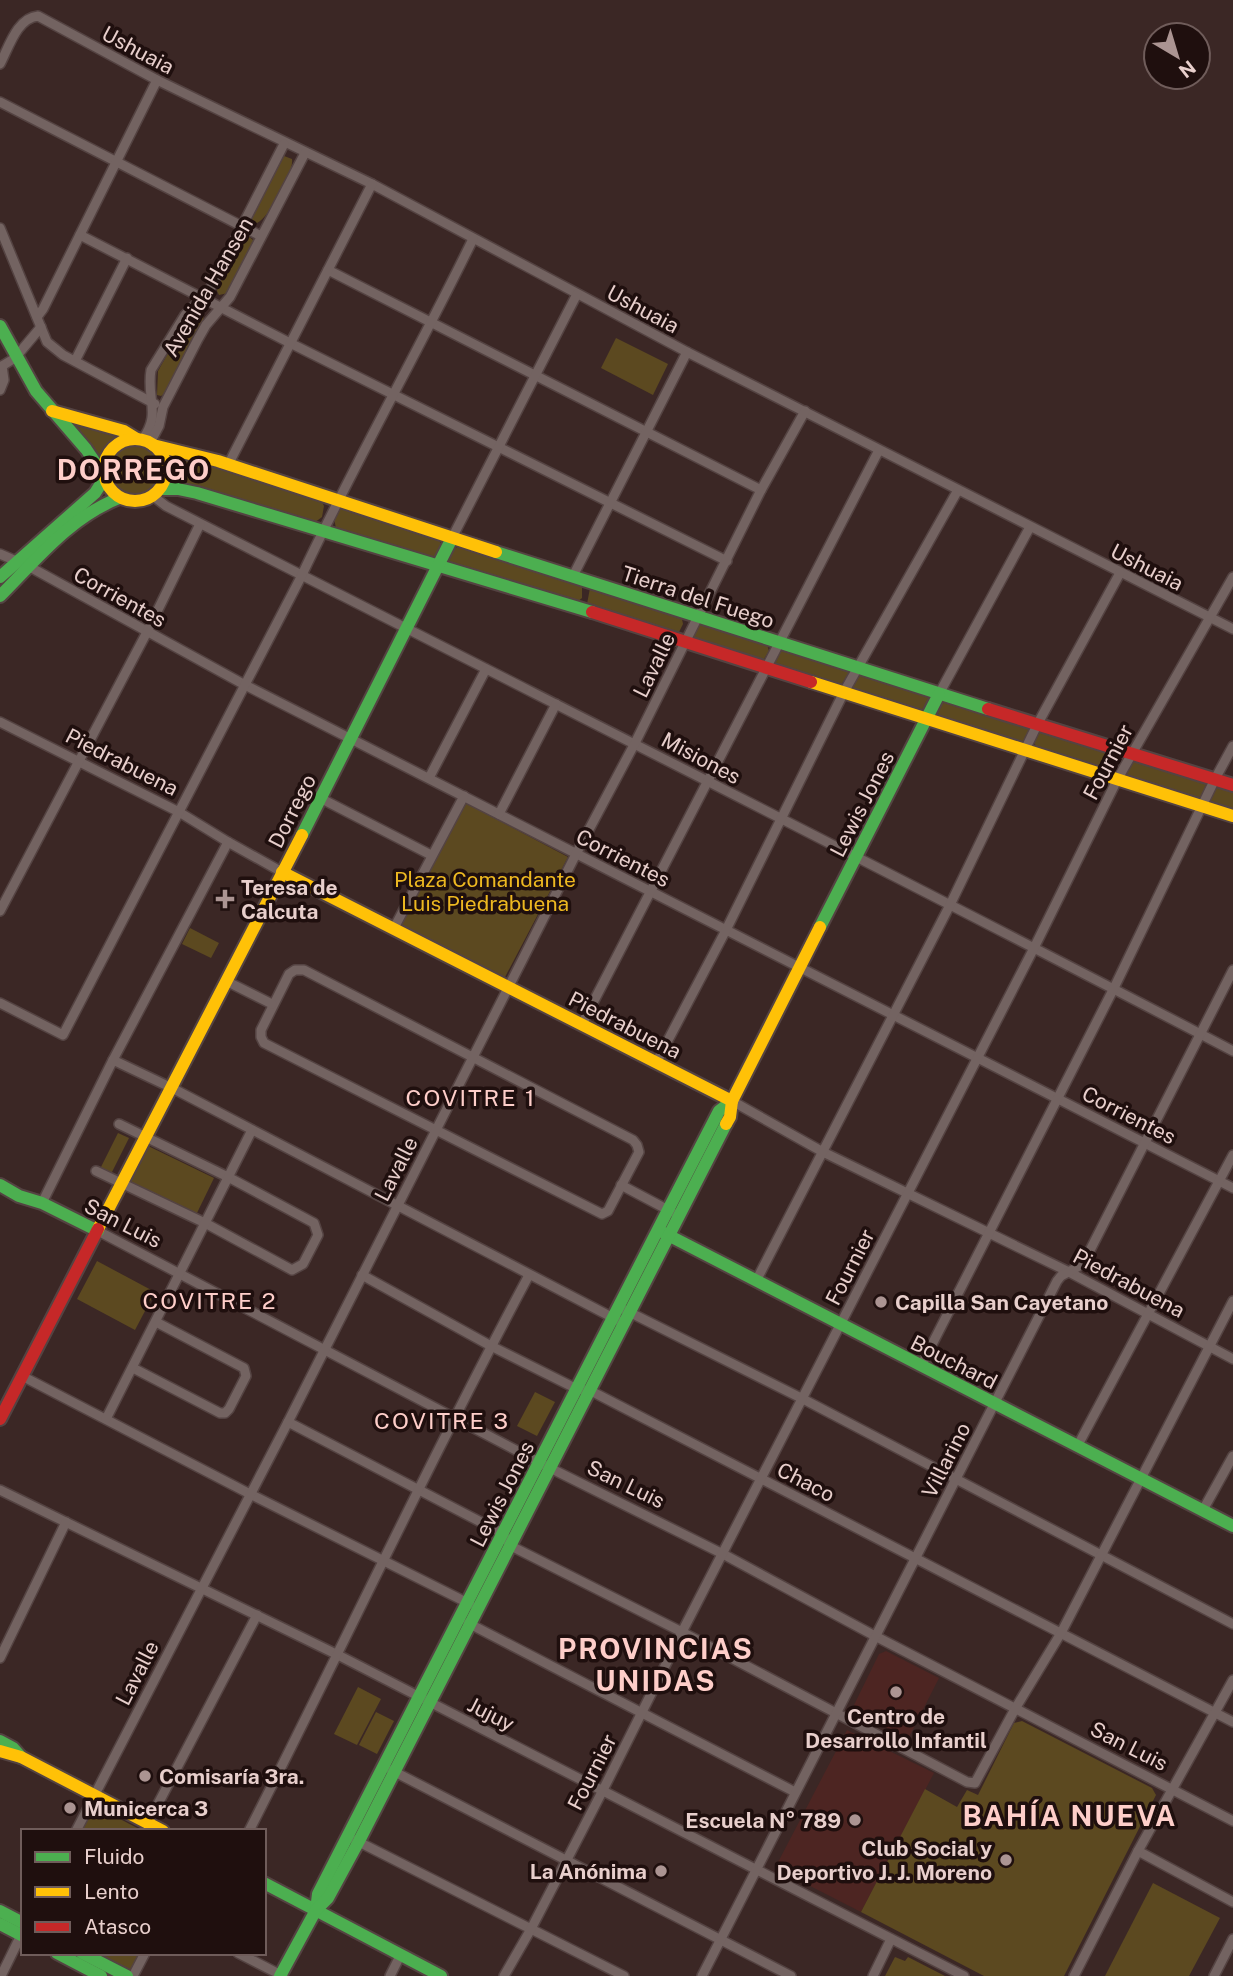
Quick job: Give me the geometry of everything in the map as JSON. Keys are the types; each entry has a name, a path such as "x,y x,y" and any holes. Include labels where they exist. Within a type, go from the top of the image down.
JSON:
{"street":[{"name":"Ushuaia","path":"0,64 22,22 38,16 284,144 372,184 687,352 1233,629"},
{"path":"0,390 4,380 1,365 15,358 39,322 157,80"},
{"path":"0,102 261,236"},
{"name":"Avenida Hansen","path":"146,442 153,421 151,370 185,315 204,297 284,144"},
{"name":"Avenida Hansen","path":"146,442 159,426 163,407 206,325 230,297 305,153"},
{"path":"228,465 372,184"},
{"path":"0,228 47,342 75,361 163,407"},
{"path":"80,235 727,561"},
{"path":"0,1003 63,1035 473,239"},
{"path":"75,361 127,258"},
{"path":"328,270 761,489"},
{"name":"Dorrego","path":"0,1419 352,738 577,294"},
{"path":"0,326 30,385 91,453 113,493 119,498 136,502 156,493 178,489 197,493 438,565 1233,816"},
{"path":"573,576 687,352"},
{"name":"Tierra del Fuego","path":"51,411 124,431 146,442 228,465 939,694 1233,785"},
{"name":"Lavalle","path":"77,1829 635,743 761,489 805,411"},
{"path":"0,578 95,493 104,476 104,465 113,448 120,442 146,442 159,450 166,465 166,474 156,493"},
{"path":"582,1024 878,450"},
{"path":"656,1063 726,930 844,692 958,491"},
{"name":"Misiones","path":"156,493 166,506 200,524 635,743 1233,1051"},
{"path":"0,596 70,526 91,509 119,498"},
{"path":"0,911 147,632 200,524"},
{"name":"Lewis Jones","path":"473,1606 502,1533 590,1391 622,1316 674,1213 730,1117 732,1101 939,694 1030,527"},
{"name":"Corrientes","path":"0,554 30,567 245,685 1233,1188"},
{"path":"756,1281 950,905 1037,725 1120,573"},
{"name":"Fournier","path":"504,1976 568,1859 1131,753 1233,578"},
{"path":"429,778 486,669"},
{"path":"499,814 556,704"},
{"name":"Piedrabuena","path":"0,722 179,812 282,872 732,1101 823,1152 1069,1272 1233,1359"},
{"path":"920,1366 1114,988 1233,746"},
{"path":"394,928 464,796"},
{"path":"320,799 431,855"},
{"path":"42,1203 113,1060 228,842"},
{"path":"295,970 304,970 633,1140 639,1152 608,1211 602,1214 264,1042 261,1030 272,1004 289,974 295,970"},
{"name":"Villarino","path":"702,1976 1057,1281 1083,1264 1233,970"},
{"path":"226,981 272,1004"},
{"path":"113,1060 172,1087 528,1275 803,1399 1233,1624"},
{"path":"96,1171 205,1223 292,1270 303,1264 318,1235 318,1228 314,1223 228,1177 119,1125"},
{"path":"106,1419 252,1130"},
{"path":"1078,1445 1233,1155"},
{"name":"San Luis","path":"0,1185 19,1196 42,1203 180,1273 1233,1821"},
{"path":"621,1185 674,1213"},
{"name":"Bouchard","path":"664,1234 1233,1526"},
{"name":"Chaco","path":"362,1275 491,1346 577,1390 590,1391 916,1556 1233,1722"},
{"path":"250,1829 338,1655 382,1560 528,1275"},
{"path":"288,1422 502,1533 511,1546 682,1632 967,1782 975,1783 1015,1709 1061,1633 1233,1301"},
{"name":"Lewis Jones","path":"281,1976 316,1910 328,1898 353,1839 473,1606 511,1546 577,1390 622,1316"},
{"path":"133,1368 220,1413 229,1409 241,1387 246,1376 244,1368 156,1322"},
{"path":"22,1376 473,1606"},
{"path":"1203,1510 1233,1456"},
{"name":"Jujuy","path":"0,1490 338,1655 964,1976"},
{"path":"0,1658 66,1522"},
{"path":"148,1823 257,1615"},
{"path":"465,1621 795,1792"},
{"path":"1074,1976 1138,1851 1233,1680"},
{"path":"0,1741 13,1748 21,1757"},
{"path":"0,1751 21,1757 159,1829"},
{"path":"389,1768 791,1976"},
{"path":"353,1839 624,1976"},
{"path":"1138,1851 1233,1902"},
{"path":"266,1884 441,1976"},
{"path":"0,1911 21,1930"},
{"path":"0,1924 21,1931"},
{"path":"1,1976 21,1933"},
{"path":"873,1976 891,1939"},
{"path":"1214,1976 1233,1939"},
{"path":"61,1955 101,1976"},
{"path":"86,1955 127,1976"},
{"path":"133,1976 144,1955"},
{"path":"242,1955 281,1976"},
{"path":"390,1976 400,1956"}],"shaded area":[{"name":"Centro de Desarrollo Infantil","path":"886,1651 939,1678 908,1739 856,1712 854,1705 879,1654"},
{"name":"Escuela N° 789","path":"847,1730 934,1773 861,1912 775,1868"}],"green space":[{"path":"284,156 292,159 285,184 268,212 257,223 252,223 250,221"},
{"path":"248,236 253,240 253,246 228,293 219,295 218,284 243,237"},
{"path":"199,307 204,308 203,323 195,332 167,392 161,396 157,395 158,371 181,330"},
{"path":"616,338 668,364 653,395 601,368"},
{"path":"57,413 128,437 107,451 101,464"},
{"path":"135,443 154,451 162,470 154,489 135,497 116,489 108,470 116,451"},
{"path":"166,451 322,502 322,517 314,523 192,485 176,483 171,477"},
{"path":"341,508 436,536 442,545 431,559 340,531 336,528 334,519"},
{"path":"461,545 582,583 582,598 576,603 444,560 445,554"},
{"path":"590,588 679,616 683,624 678,634 590,607 587,604"},
{"path":"697,623 767,644 769,651 764,659 759,661 692,640 692,626"},
{"path":"778,649 851,670 841,685 772,665"},
{"path":"860,674 928,695 923,711 850,689 853,679"},
{"path":"948,701 1029,726 1031,730 1025,741 1021,742 937,716 939,705"},
{"path":"1037,732 1117,753 1117,764 1105,770 1037,748 1033,741"},
{"path":"1136,760 1207,784 1199,800 1122,777 1132,761"},
{"path":"1218,787 1233,791 1233,811 1210,803 1213,792"},
{"name":"Plaza Comandante Luis Piedrabuena","path":"466,803 568,857 504,979 401,925"},
{"path":"190,928 219,943 211,958 182,944"},
{"path":"118,1133 129,1138 111,1174 100,1169"},
{"path":"146,1145 214,1178 196,1215 128,1181"},
{"path":"97,1261 155,1292 135,1330 77,1299"},
{"path":"535,1392 555,1402 537,1436 517,1426"},
{"path":"358,1687 381,1699 357,1745 334,1734"},
{"path":"376,1712 394,1721 377,1754 359,1745"},
{"name":"Club Social y Deportivo J. J. Moreno","path":"1022,1721 1152,1788 1156,1795 1064,1976 984,1976 861,1912 925,1789 957,1807 967,1790 978,1795 1014,1723"},
{"path":"95,1806 139,1829 83,1829"},
{"path":"1153,1883 1220,1918 1189,1976 1105,1976"},
{"path":"97,1955 140,1955 131,1973"},
{"path":"895,1957 905,1961 908,1957 945,1976 885,1976"}],"traffic: fast":[{"path":"0,326 36,391 86,449 103,474"},
{"path":"0,577 95,493 104,479"},
{"path":"160,489 197,493 592,612"},
{"path":"0,596 69,528 101,506 119,498"},
{"path":"302,835 452,538"},
{"path":"496,552 988,709"},
{"path":"820,927 939,694"},
{"path":"316,1910 318,1894 668,1210 719,1111 732,1101"},
{"path":"280,1976 316,1910 328,1898 359,1841 726,1124"},
{"path":"0,1185 98,1231"},
{"path":"664,1233 1233,1526"},
{"path":"0,1741 13,1748 21,1757"},
{"path":"266,1884 441,1976"},
{"path":"0,1911 21,1922"},
{"path":"0,1924 21,1935"},
{"path":"61,1955 101,1976"},
{"path":"86,1955 127,1976"}],"traffic: slow":[{"path":"52,411 124,431 137,439"},
{"path":"129,439 141,439 157,448 164,458 166,470 164,482 157,492 141,501 129,501 118,496 109,487 104,476 104,464 109,453 118,444 129,439"},
{"path":"153,445 218,461 496,552"},
{"path":"811,682 1233,816"},
{"path":"98,1229 302,835"},
{"path":"282,872 732,1101"},
{"path":"726,1124 730,1117 732,1101 820,927"},
{"path":"0,1751 21,1757 159,1829"}],"traffic: jam":[{"path":"592,612 811,682"},
{"path":"988,709 1233,785"},
{"path":"0,1419 98,1229"}],"place":[{"name":"Teresa de Calcuta","path":"225,899"},
{"name":"Capilla San Cayetano","path":"881,1302"},
{"name":"Centro de Desarrollo Infantil","path":"896,1692"},
{"name":"Comisaría 3ra.","path":"145,1776"},
{"name":"Municerca 3","path":"70,1808"},
{"name":"Escuela N° 789","path":"855,1820"},
{"name":"Club Social y Deportivo J. J. Moreno","path":"1006,1860"},
{"name":"La Anónima","path":"661,1871"}],"district":[{"name":"DORREGO","path":"134,469"},
{"name":"COVITRE 1","path":"471,1097"},
{"name":"COVITRE 2","path":"210,1300"},
{"name":"COVITRE 3","path":"442,1420"},
{"name":"PROVINCIAS UNIDAS","path":"656,1664"},
{"name":"BAHÍA NUEVA","path":"1070,1815"}]}
